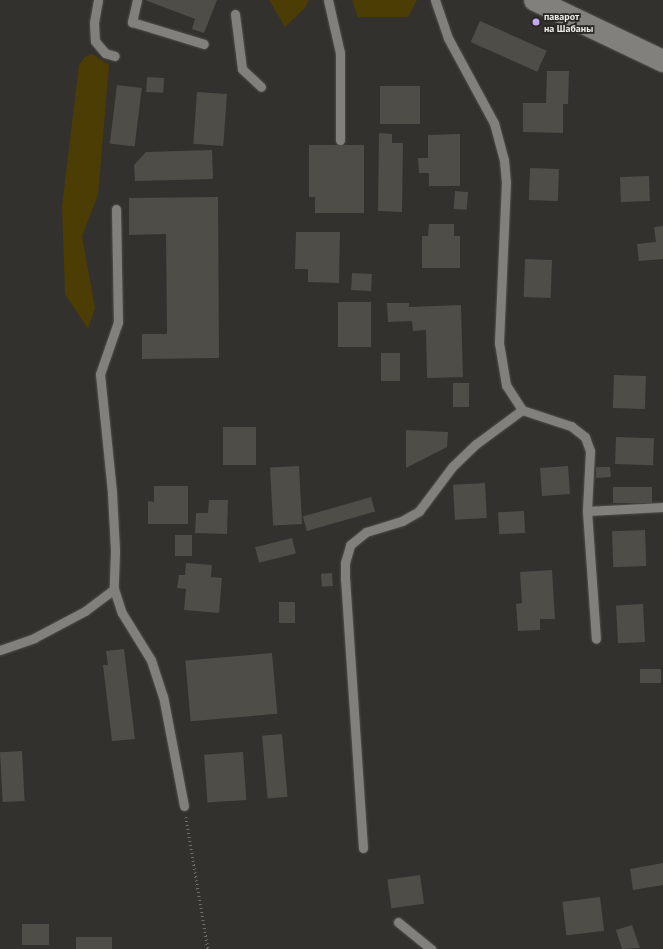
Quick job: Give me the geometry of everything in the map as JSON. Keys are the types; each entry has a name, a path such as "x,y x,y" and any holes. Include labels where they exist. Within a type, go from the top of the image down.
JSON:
{"main road":[{"path":"535,0 663,61"}],"lane":[{"path":"98,0 94,23 95,41 105,53 115,56"},
{"path":"137,0 132,22 204,44"},
{"path":"328,0 340,53 340,140"},
{"path":"435,0 448,38 494,123 504,160 506,182 500,272 499,344 506,385 522,410 571,426 585,437 590,451 587,510 596,639"},
{"path":"235,14 242,69 261,87"},
{"path":"116,208 118,322 100,374 112,493 115,551 114,590 122,613 151,660 163,696 184,806"},
{"path":"363,848 345,579 345,563 350,545 366,532 402,521 419,511 452,467 476,444 522,410"},
{"path":"587,510 663,506"},
{"path":"0,650 34,638 85,611 114,590"},
{"path":"398,922 431,949"}],"path":[{"path":"184,806 208,949"}],"shaded area":[{"path":"269,0 309,0 305,8 285,27"},
{"path":"352,0 417,0 408,17 358,17"},
{"path":"92,54 109,65 98,195 82,236 95,308 88,329 65,294 62,206 79,65 85,57"}],"building":[{"path":"145,0 217,0 204,33 192,29 195,19"},
{"path":"480,21 547,51 537,72 471,42"},
{"path":"547,71 569,71 568,104 563,104 563,133 523,132 523,103 546,103"},
{"path":"147,77 164,78 163,93 146,92"},
{"path":"117,85 142,88 135,147 110,144"},
{"path":"380,86 420,86 420,124 380,124"},
{"path":"197,92 227,94 223,146 193,144"},
{"path":"379,133 392,134 392,143 403,143 402,212 378,211"},
{"path":"460,134 460,186 429,186 429,173 419,173 418,158 428,158 428,135"},
{"path":"309,145 364,145 364,213 315,213 315,197 309,197"},
{"path":"212,150 213,179 135,181 134,165 146,152"},
{"path":"530,168 559,169 558,201 529,200"},
{"path":"649,176 650,201 621,202 620,177"},
{"path":"455,191 468,192 467,210 454,209"},
{"path":"218,197 219,358 142,359 142,334 167,334 166,234 129,235 129,198"},
{"path":"429,224 454,224 454,236 460,236 460,268 422,268 422,236 428,236"},
{"path":"663,226 663,259 639,261 637,244 656,242 654,227"},
{"path":"296,232 340,232 339,283 308,282 308,269 295,269"},
{"path":"525,259 552,260 551,298 524,297"},
{"path":"352,273 372,274 371,291 351,290"},
{"path":"338,302 371,302 371,347 338,347"},
{"path":"387,303 409,303 409,307 461,305 463,377 427,378 426,330 413,331 412,321 388,322"},
{"path":"381,353 400,353 400,381 381,381"},
{"path":"614,375 646,376 645,409 613,408"},
{"path":"453,383 469,383 469,407 453,407"},
{"path":"223,427 256,427 256,465 223,465"},
{"path":"406,430 448,432 447,447 406,468"},
{"path":"616,437 654,438 653,465 615,464"},
{"path":"299,466 302,524 273,525 270,468"},
{"path":"568,466 570,494 542,496 540,468"},
{"path":"596,467 610,467 611,477 596,478"},
{"path":"485,483 487,518 455,520 453,485"},
{"path":"154,486 188,486 188,524 148,524 148,501 154,502"},
{"path":"613,487 652,487 652,503 613,503"},
{"path":"371,497 375,511 307,531 303,517"},
{"path":"209,500 228,500 227,534 195,533 196,513 208,513"},
{"path":"524,511 525,533 499,534 498,512"},
{"path":"645,530 646,566 613,567 612,531"},
{"path":"175,535 192,535 192,556 175,556"},
{"path":"292,538 296,554 259,563 255,547"},
{"path":"186,563 212,565 211,577 222,578 219,613 184,610 186,589 177,588 179,575 185,575"},
{"path":"552,570 555,619 540,619 540,630 518,631 516,604 522,603 520,572"},
{"path":"332,573 333,586 322,587 321,574"},
{"path":"279,602 295,602 295,623 279,623"},
{"path":"643,604 645,642 618,643 616,605"},
{"path":"124,649 135,739 112,741 103,665 108,665 106,651"},
{"path":"272,653 277,714 191,721 185,661"},
{"path":"640,669 661,669 661,683 640,683"},
{"path":"282,734 287,797 268,799 262,736"},
{"path":"22,751 25,801 3,802 0,752"},
{"path":"243,752 246,800 207,803 204,755"},
{"path":"663,863 663,885 633,890 630,869"},
{"path":"420,875 424,904 391,908 387,880"},
{"path":"600,897 604,931 566,935 562,902"},
{"path":"22,924 49,924 49,945 22,945"},
{"path":"632,925 640,948 622,949 616,930"},
{"path":"76,937 112,937 112,949 76,949"}],"place":[{"name":"паварот на Шабаны","path":"536,22"}]}
